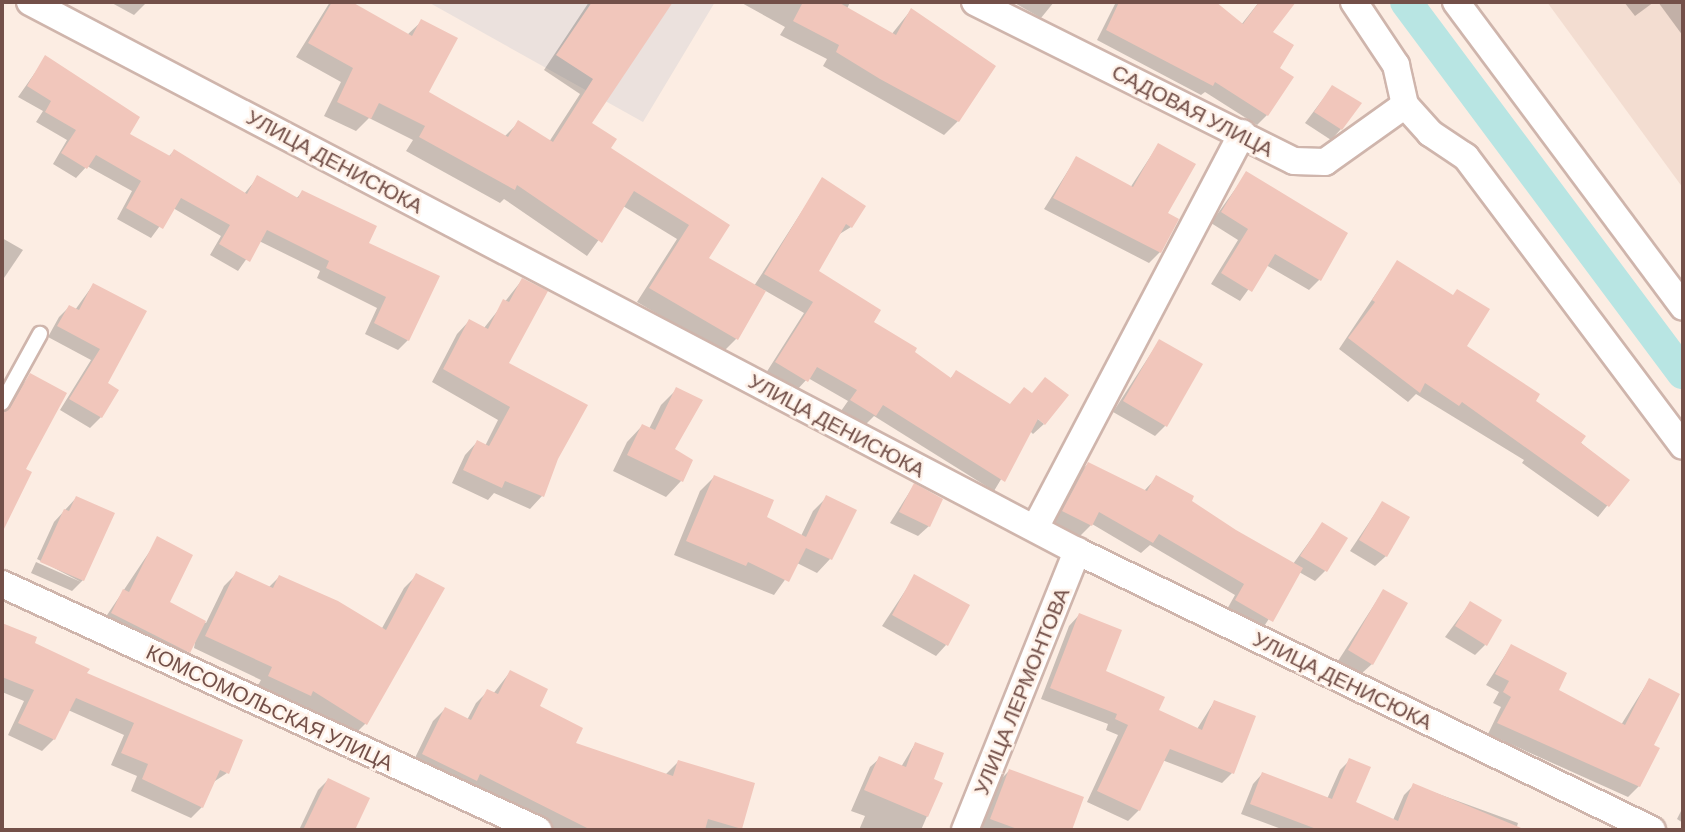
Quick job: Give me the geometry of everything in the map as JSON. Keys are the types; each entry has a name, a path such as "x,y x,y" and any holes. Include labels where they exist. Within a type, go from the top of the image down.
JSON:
{"street":[{"name":"УЛИЦА ДЕНИСЮКА","path":"30,2 1077,551 1652,830"},
{"name":"САДОВАЯ УЛИЦА","path":"975,2 1294,161 1325,162 1405,105"},
{"path":"1354,2 1396,65 1405,105 1430,133 1466,157 1683,446"},
{"path":"1456,2 1683,307"},
{"path":"1035,528 1242,133"},
{"name":"УЛИЦА ЛЕРМОНТОВА","path":"965,830 1077,551"},
{"name":"КОМСОМОЛЬСКАЯ УЛИЦА","path":"2,584 538,830"}],"lane":[{"path":"2,403 40,334"}],"shaded area":[{"path":"428,2 715,2 643,122"},
{"path":"1547,2 1683,2 1683,188"}],"building":[{"path":"332,2 352,2 412,36 421,19 458,38 429,92 508,137 518,120 553,142 593,79 556,55 592,2 673,2 592,123 617,139 611,148 730,225 709,258 766,291 738,340 649,288 689,225 634,191 602,243 517,185 515,190 419,137 425,126 379,103 371,119 337,102 353,68 308,43"},
{"path":"803,2 838,2 896,35 911,8 996,66 959,122 880,79 836,52 839,45 793,21"},
{"path":"1119,2 1216,2 1243,24 1259,2 1296,2 1273,32 1294,45 1280,68 1294,77 1268,116 1215,82 1213,86 1106,30"},
{"path":"45,55 140,117 130,134 170,156 174,149 247,194 257,175 298,198 302,190 377,226 369,243 440,276 409,341 374,323 386,297 326,268 329,261 267,230 250,262 219,244 230,225 181,198 163,229 126,208 141,181 96,155 87,169 61,153 76,130 45,112 51,101 27,86"},
{"path":"1332,85 1362,103 1342,130 1314,112"},
{"path":"1158,143 1196,164 1168,213 1179,219 1161,253 1053,198 1076,156 1133,187"},
{"path":"1246,171 1348,233 1321,281 1275,254 1252,292 1221,273 1248,229 1221,212"},
{"path":"822,177 866,206 852,228 846,224 819,271 881,310 874,322 917,348 915,352 951,378 956,370 1010,404 1024,387 1032,393 1045,377 1069,395 1045,425 1038,419 1005,482 883,405 876,416 850,400 857,390 817,367 808,382 775,362 813,302 764,274"},
{"path":"1397,260 1453,295 1457,289 1490,309 1467,346 1540,394 1536,401 1586,436 1581,443 1630,480 1609,507 1462,402 1459,406 1425,383 1420,393 1348,338 1375,302 1372,300"},
{"path":"522,278 548,291 509,363 588,405 558,459 544,497 505,481 502,488 463,470 477,440 489,446 510,407 443,369 469,319 488,329 503,299 509,302"},
{"path":"93,283 147,311 108,383 119,390 102,418 69,399 100,349 57,326 69,305 79,310"},
{"path":"1159,339 1203,364 1167,427 1123,401"},
{"path":"30,373 67,393 26,469 32,472 2,533 2,413 10,408"},
{"path":"676,387 703,400 675,449 693,460 683,482 627,455 642,424 655,430"},
{"path":"1088,462 1147,491 1156,475 1194,496 1192,501 1236,530 1303,568 1273,622 1235,600 1244,584 1159,534 1153,543 1099,512 1092,526 1062,511"},
{"path":"714,475 774,500 767,517 806,537 826,495 857,510 832,560 806,548 789,582 748,562 746,566 686,541"},
{"path":"914,483 943,499 930,527 899,512"},
{"path":"76,496 115,513 84,581 40,562 64,509 69,511"},
{"path":"1382,501 1410,517 1387,557 1359,540"},
{"path":"1322,522 1348,538 1327,572 1300,556"},
{"path":"157,536 193,555 170,602 206,621 190,653 111,613 123,589 129,592"},
{"path":"236,571 273,588 279,575 338,601 386,630 416,573 445,588 367,725 313,691 311,696 268,676 272,667 205,636"},
{"path":"914,574 970,605 948,646 892,615"},
{"path":"1383,589 1408,603 1373,665 1348,650"},
{"path":"1470,601 1502,620 1487,646 1455,626"},
{"path":"1079,613 1122,630 1106,671 1165,697 1159,710 1202,730 1214,700 1256,716 1234,774 1170,749 1140,811 1097,791 1128,725 1115,719 1117,714 1050,688"},
{"path":"2,623 37,637 35,643 90,669 87,673 243,740 229,774 220,770 203,808 142,779 148,764 121,753 134,723 76,698 55,740 18,723 34,690 2,677"},
{"path":"1511,644 1567,673 1559,690 1625,725 1649,678 1680,694 1654,745 1660,748 1640,787 1497,723 1511,697 1503,692 1509,681 1495,674"},
{"path":"510,670 548,689 540,706 583,728 576,743 673,776 678,760 755,783 742,829 708,819 705,830 591,830 480,774 477,781 422,754 445,707 471,720 487,689 498,694"},
{"path":"915,742 944,753 934,779 943,783 928,817 864,790 879,756 906,767"},
{"path":"1349,758 1371,767 1356,802 1398,821 1413,783 1526,830 1319,830 1250,804 1262,772 1332,799"},
{"path":"1009,769 1084,797 1072,830 1020,830 990,819"},
{"path":"328,778 370,798 355,830 303,830"}],"waterway":[{"path":"1406,2 1683,373"}]}
